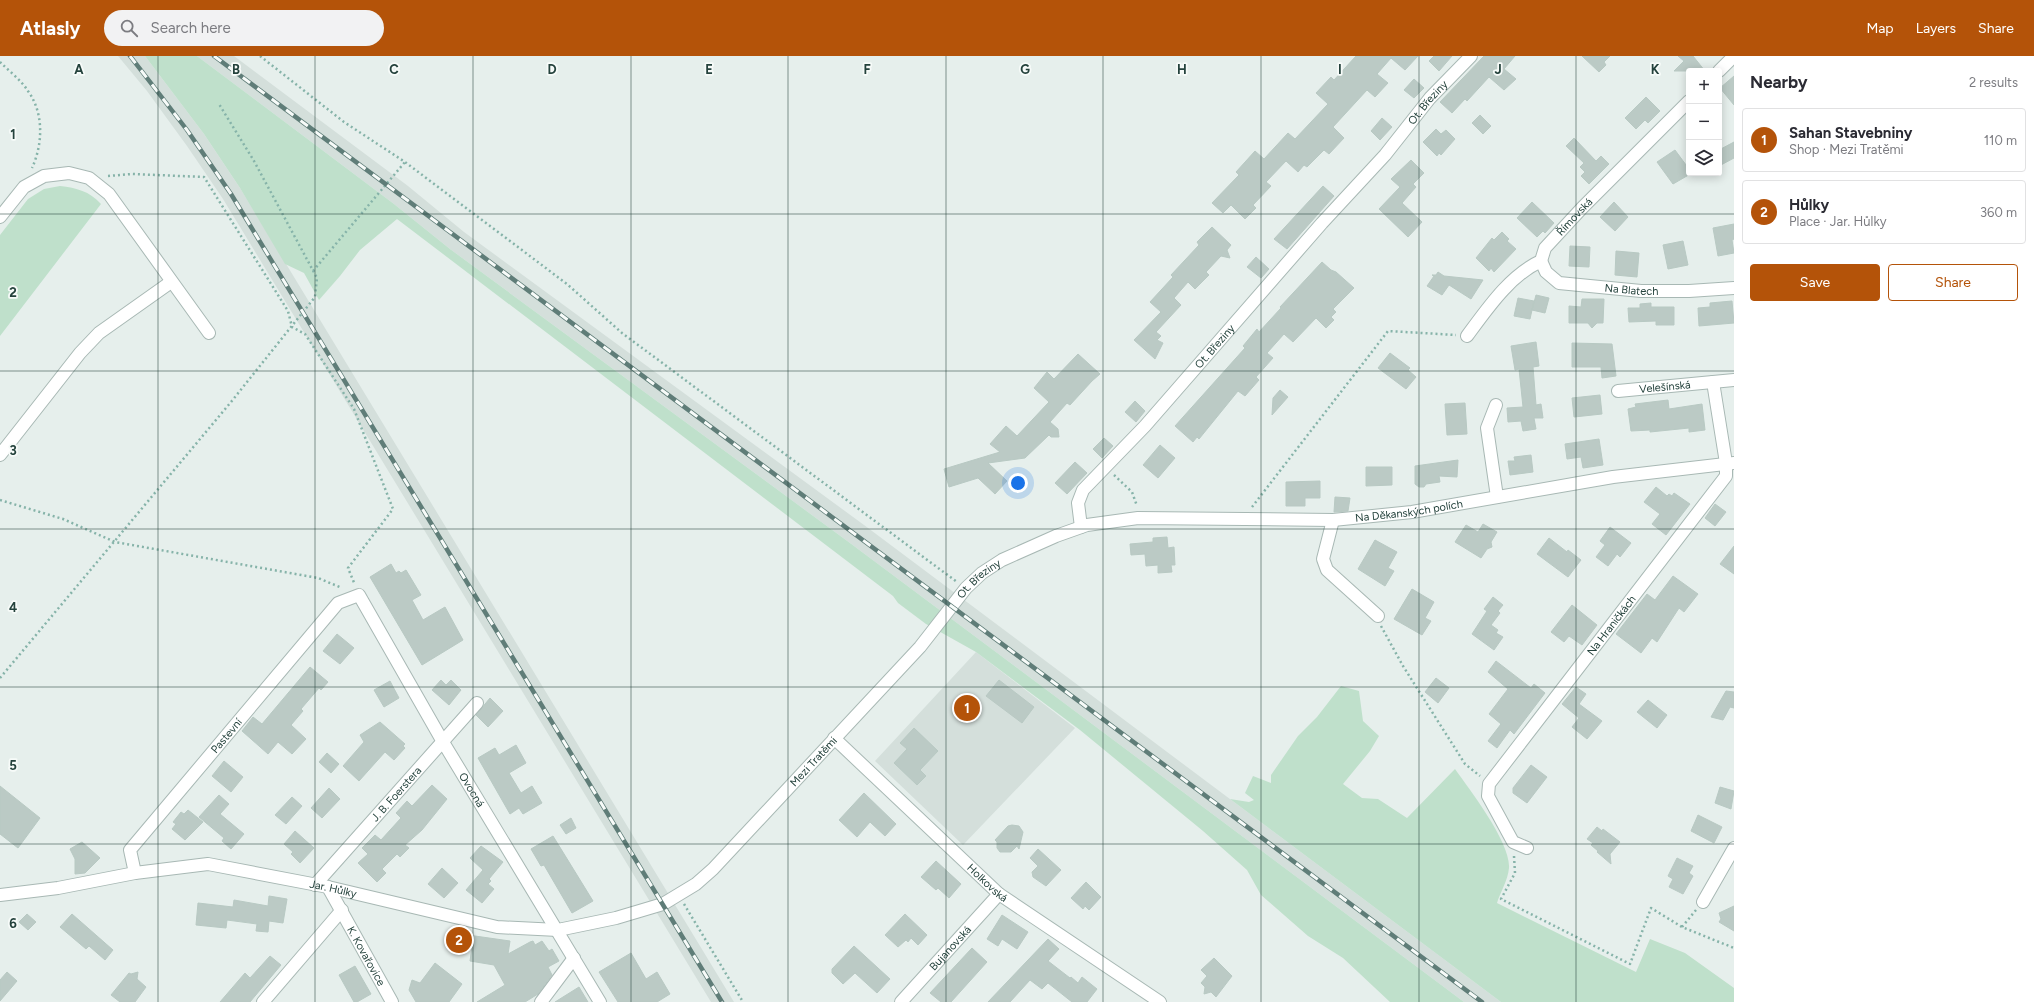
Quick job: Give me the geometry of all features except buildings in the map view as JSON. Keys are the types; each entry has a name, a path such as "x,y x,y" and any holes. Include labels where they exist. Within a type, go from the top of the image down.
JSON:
{"street":[{"name":"Ot. Březiny","path":"952,607 966,588 982,573 1002,560 1081,527 1078,503 1084,490 1145,426 1317,229 1385,155 1430,98 1471,56"},
{"path":"1722,68 1734,56"},
{"name":"Římovská","path":"1541,260 1545,248 1550,242 1687,104"},
{"path":"0,217 24,187 44,176 69,173 89,178 109,194 209,333"},
{"path":"1467,336 1510,282 1541,260"},
{"name":"Na Blatech","path":"1541,260 1546,272 1559,283 1641,290 1689,291 1734,288"},
{"path":"0,455 80,353 99,333 171,282"},
{"name":"Velešínská","path":"1618,391 1734,380"},
{"path":"1713,382 1730,463"},
{"path":"1496,405 1487,428 1497,497"},
{"name":"Na Děkanských polích","path":"1081,527 1138,518 1333,520 1412,512 1613,477 1730,463"},
{"name":"Na Hraničkách","path":"1488,784 1726,476 1730,463"},
{"path":"1333,520 1323,559 1327,570 1378,616"},
{"name":"Pastevní","path":"135,873 130,850 338,603 359,595"},
{"name":"Ovocná","path":"359,595 443,742 558,930 600,1002"},
{"name":"Mezi Tratěmi","path":"663,904 679,895 713,869 920,647 952,607"},
{"name":"J. B. Foerstera","path":"315,885 477,703"},
{"name":"Holkovská","path":"834,738 999,894 1160,1002"},
{"path":"1488,784 1488,796 1513,842 1527,848"},
{"path":"1703,902 1734,848"},
{"name":"Jar. Hůlky","path":"0,895 58,888 135,873 208,864 328,887 496,927 558,930 616,918 663,904"},
{"name":"K. Kovařovice","path":"328,887 392,1002"},
{"name":"Bujanovská","path":"901,1002 999,894"},
{"path":"263,1002 342,910"},
{"path":"541,1002 574,958"}],"path":[{"path":"260,56 344,122 405,162 567,284 622,333 966,588"},
{"path":"0,62 28,91 40,116 39,152 24,187"},
{"path":"0,678 115,542 292,327 315,296 317,278 254,161 219,104"},
{"path":"313,271 405,162"},
{"path":"89,178 132,174 204,177 288,312 292,327 305,334 354,409 393,509 348,568 359,595"},
{"path":"1243,519 1388,331 1467,336"},
{"path":"1106,468 1132,492 1137,506 1138,518"},
{"path":"0,500 63,519 115,542 318,578 359,595"},
{"path":"1378,616 1384,632 1399,659 1465,764 1488,784"},
{"path":"1513,842 1515,873 1501,899 1630,964 1651,908 1682,927 1734,948"},
{"path":"679,895 743,1002"},
{"path":"1682,927 1703,902"}],"shaded area":[{"path":"118,56 145,56 204,134 240,188 734,1002 711,1002 223,199 147,91"},
{"path":"197,56 234,56 408,186 464,232 864,525 1501,1002 1464,1002 850,543 450,249 394,204"},
{"path":"976,652 1075,728 963,845 875,761"}],"green space":[{"path":"145,56 197,56 394,204 450,249 850,543 1464,1002 1390,1002 1343,958 1308,936 1261,895 1247,870 1203,831 1080,730 976,652 926,624 898,603 893,596 397,219 360,250 319,300 304,273 285,264 240,188 204,134"},
{"path":"60,186 87,193 101,204 0,336 0,235 28,199 44,189"},
{"path":"1341,686 1359,691 1363,721 1379,736 1370,751 1343,784 1362,798 1378,799 1407,818 1455,769 1497,831 1508,857 1509,868 1506,882 1497,903 1636,972 1650,939 1685,953 1734,988 1734,1002 1501,1002 1230,799 1249,802 1254,800 1245,793 1253,776 1271,783 1271,775 1298,736 1317,717"}],"railway":[{"path":"130,56 187,130 231,194 722,1002"},
{"path":"214,56 1482,1002"}],"place":[{"name":"Sahan Stavebniny","path":"967,708"},
{"name":"Hůlky","path":"459,940"}]}
